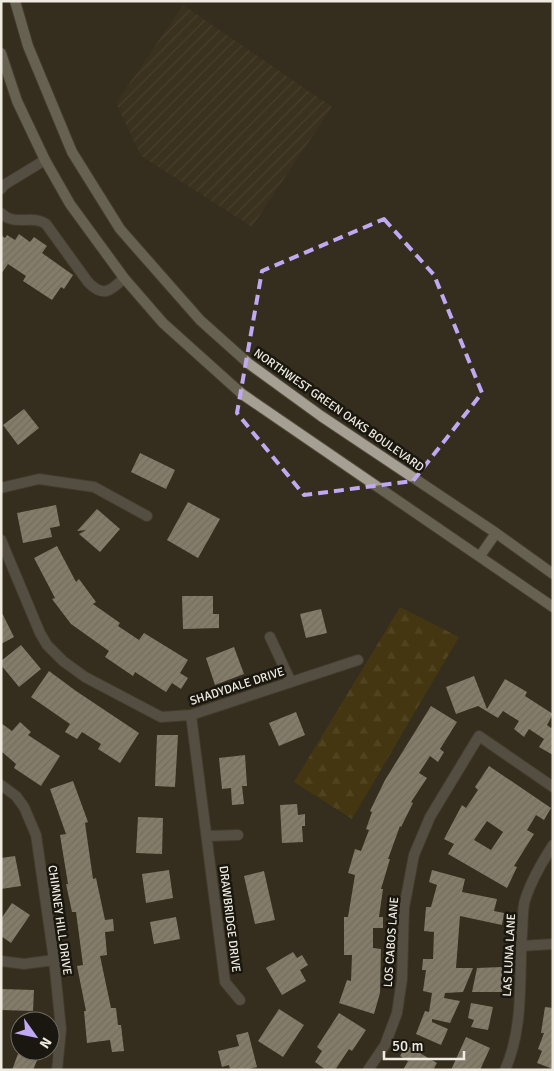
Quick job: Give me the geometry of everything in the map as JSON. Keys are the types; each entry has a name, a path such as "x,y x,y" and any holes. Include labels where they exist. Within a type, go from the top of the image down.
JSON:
{"main road":[{"name":"NORTHWEST GREEN OAKS BOULEVARD","path":"16,1 28,46 72,152 120,229 200,320 248,363 321,416 496,533 553,574"},
{"path":"1,53 17,101 45,160 70,204 124,278 163,323 242,394 553,607"},
{"path":"480,556 496,533"}],"street":[{"path":"1,189 4,185 45,160"},
{"path":"1,213 13,220 43,222 92,286 101,291 111,290 124,278"},
{"path":"1,488 39,479 94,487 147,516"},
{"name":"SHADYDALE DRIVE","path":"1,540 40,633 47,645 63,661 85,677 161,717 191,715 358,660"},
{"path":"270,638 291,682"},
{"name":"DRAWBRIDGE DRIVE","path":"191,715 225,982 240,1000"},
{"name":"LOS CABOS LANE","path":"368,1070 385,1045 397,1013 402,979 404,908 414,855 430,817 479,736 553,787"},
{"name":"CHIMNEY HILL DRIVE","path":"1,785 16,796 24,808 36,835 54,960 61,1028 57,1070"},
{"path":"207,836 238,836"},
{"name":"LAS LUNA LANE","path":"505,1070 509,1061 519,1016 524,901 541,864 553,846"},
{"path":"521,946 553,944"},
{"path":"1,961 24,964 54,960"}],"highlighted area":[{"path":"384,219 434,275 482,393 413,481 304,495 237,413 262,271"}],"shaded area":[{"path":"183,5 332,107 252,227 141,156 116,103"}],"green space":[{"path":"400,607 459,637 352,819 294,782"}],"building":[{"path":"19,234 30,242 34,237 47,246 42,253 73,275 64,289 61,287 52,300 23,281 26,276 8,264 1,274 1,235 5,238 7,235 15,240"},
{"path":"24,409 39,428 18,445 3,425"},
{"path":"140,453 175,470 166,489 131,472"},
{"path":"188,502 220,519 198,558 167,540"},
{"path":"56,505 60,526 50,528 52,537 23,543 17,513"},
{"path":"97,509 120,529 100,552 79,534 86,530 77,531"},
{"path":"57,546 76,582 79,579 96,602 93,604 120,623 118,626 139,640 144,633 188,660 180,673 188,678 181,689 172,683 166,692 135,672 133,676 105,657 109,651 71,624 52,599 55,598 34,558"},
{"path":"182,596 213,596 213,614 219,614 219,628 183,629"},
{"path":"321,609 327,633 306,638 300,614"},
{"path":"1,611 14,637 1,644"},
{"path":"21,645 41,669 19,687 1,665 1,661"},
{"path":"234,647 244,674 215,685 206,658"},
{"path":"49,671 139,733 120,763 98,749 101,744 82,732 77,739 65,732 70,724 31,697"},
{"path":"474,676 487,709 505,679 527,692 525,696 553,714 547,725 551,728 553,726 553,755 539,747 544,739 529,729 524,737 514,729 519,721 503,711 498,718 478,706 456,714 446,687"},
{"path":"431,706 457,722 440,749 444,752 438,762 430,756 419,773 427,778 411,802 413,803 400,826 388,859 390,859 381,889 383,889 379,917 383,917 383,928 373,928 373,948 381,949 380,993 374,1014 339,1003 347,980 351,981 352,955 344,955 344,917 348,917 355,875 348,873 355,849 361,851 369,830 366,829 372,812 370,811 385,780"},
{"path":"296,712 305,735 279,746 269,723"},
{"path":"20,722 31,732 28,735 60,756 41,786 14,768 16,764 1,751 1,723 12,731"},
{"path":"157,735 178,735 175,787 155,786"},
{"path":"245,755 247,786 242,786 244,804 232,805 231,788 222,789 219,758"},
{"path":"489,766 551,808 544,820 536,815 527,830 534,834 514,866 517,867 507,888 448,854 454,844 444,839 462,805 466,808 478,790 475,787","holes":["487,821 503,832 491,850 474,840"]},
{"path":"73,781 88,822 85,823 93,879 96,878 105,920 113,919 114,931 105,932 107,955 100,956 111,1008 116,1008 118,1025 121,1025 124,1051 112,1052 110,1040 87,1043 84,1011 86,1011 77,966 83,965 76,912 72,912 66,884 68,884 60,835 66,834 50,789"},
{"path":"297,804 298,815 305,814 305,826 302,826 303,842 282,843 280,805"},
{"path":"138,817 163,818 162,854 136,853"},
{"path":"15,856 21,886 1,889 1,858"},
{"path":"169,870 173,898 146,903 142,874"},
{"path":"432,870 465,879 462,892 497,899 494,911 504,913 502,925 460,916 456,968 473,968 463,992 445,993 444,998 460,1001 450,1023 432,1019 432,1022 448,1029 441,1045 416,1034 425,1011 429,1012 432,993 423,991 426,970 422,970 423,959 433,959 434,932 424,931 426,907 431,907 437,885 429,882"},
{"path":"264,871 275,920 255,924 244,876"},
{"path":"12,903 30,915 11,943 1,936 1,919"},
{"path":"176,917 180,939 154,944 150,922"},
{"path":"293,952 297,958 302,955 308,965 300,970 306,981 282,995 266,968"},
{"path":"502,967 502,992 472,992 477,968"},
{"path":"1,989 34,990 33,1011 1,1010"},
{"path":"471,1003 493,1007 488,1030 471,1027 474,1020 468,1018"},
{"path":"545,1007 553,1008 553,1069 537,1063 542,1051 538,1049 544,1033 541,1033"},
{"path":"279,1009 304,1025 283,1057 258,1041"},
{"path":"339,1013 366,1030 352,1051 349,1049 335,1070 326,1070 315,1062 322,1051 317,1047"},
{"path":"248,1032 257,1067 245,1070 230,1070 229,1065 222,1067 218,1051 239,1046 236,1035"},
{"path":"466,1037 490,1048 480,1070 451,1070"},
{"path":"406,1045 437,1063 433,1070 403,1070 408,1061 400,1056"},
{"path":"15,1061 37,1061 33,1070 12,1070"}]}
